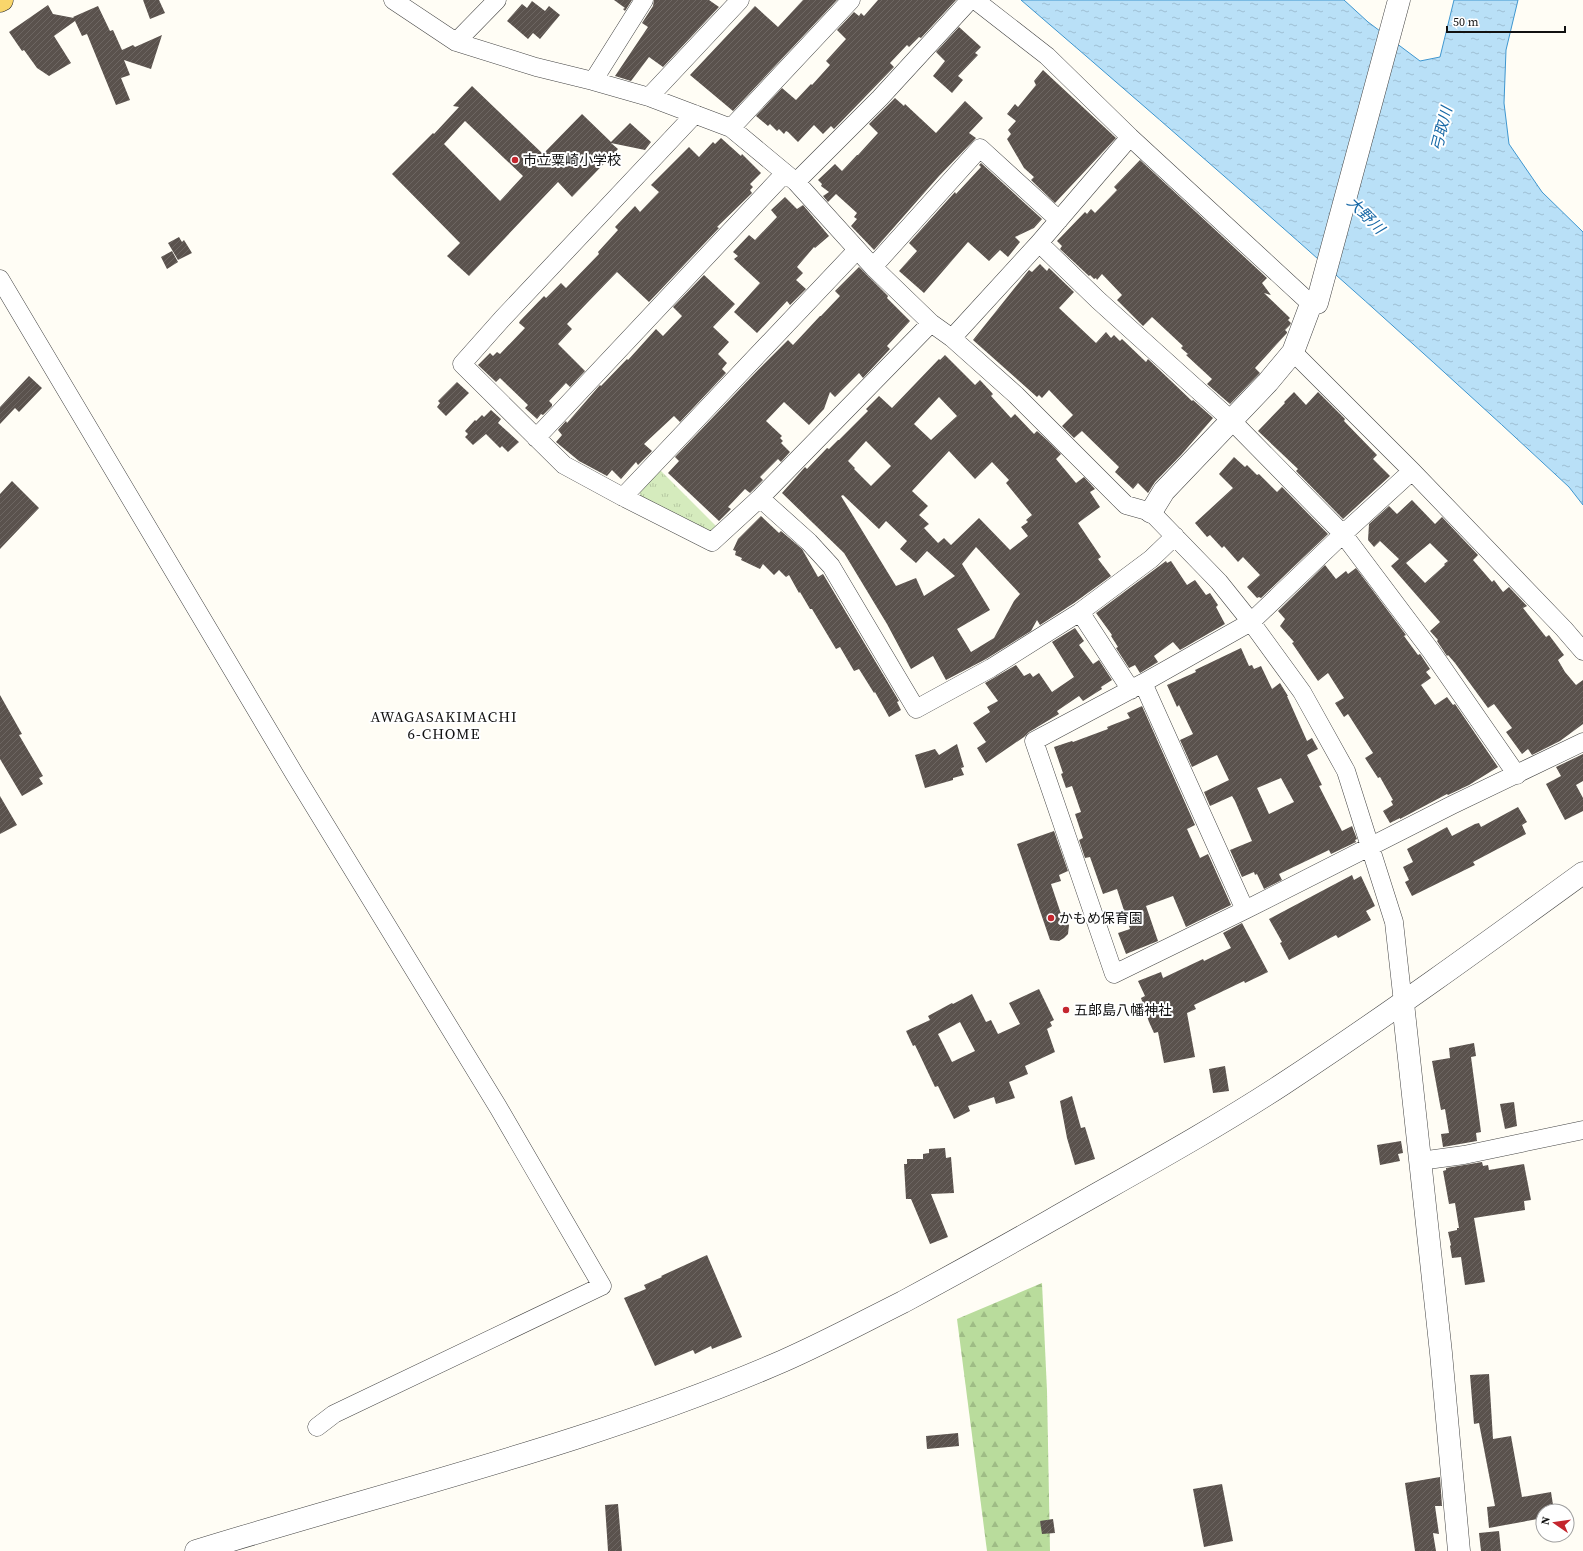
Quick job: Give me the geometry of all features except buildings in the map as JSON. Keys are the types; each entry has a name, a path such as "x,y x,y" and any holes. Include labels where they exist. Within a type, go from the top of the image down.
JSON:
{"street":[{"path":"393,0 456,42 536,67 649,97 731,128 790,178 873,267 931,323 952,338 1049,427 1126,506 1151,512 1219,582 1252,622 1302,692 1346,772 1394,922 1441,1353 1459,1551"},
{"path":"456,42 497,0"},
{"path":"593,81 644,0"},
{"path":"649,97 740,0"},
{"path":"731,128 851,0"},
{"path":"536,438 790,178 880,98 970,0"},
{"path":"975,0 1047,56 1130,137 1314,304"},
{"path":"1151,512 1164,491 1230,420 1268,382 1293,352 1314,304 1399,0"},
{"path":"695,114 502,319 462,364 564,465 712,542 760,498 931,323"},
{"path":"952,338 1039,243 1130,137"},
{"path":"873,267 980,148 1059,220"},
{"path":"1039,243 1104,305 1230,420 1343,534 1431,651 1517,774"},
{"path":"623,497 858,250"},
{"path":"0,280 291,768 498,1108 602,1286 338,1411 317,1427"},
{"path":"1293,352 1412,471 1564,629 1583,651"},
{"path":"1412,471 1343,534 1252,622 1137,687 1034,741 1114,974 1245,910 1452,805 1583,742"},
{"path":"760,498 809,542 831,566 916,709 991,668 1080,612 1151,558 1175,536"},
{"path":"1080,612 1137,687 1245,910"},
{"path":"196,1551 445,1479 603,1430 785,1360 866,1321 985,1258 1182,1147 1282,1085 1403,1003 1583,873"},
{"path":"1420,1160 1464,1155 1583,1130"}],"green space":[{"path":"658,468 718,528 707,533 641,498 639,490"},
{"path":"1042,1283 1047,1391 1050,1551 987,1551 957,1319"}],"water":[{"path":"1021,0 1344,0 1368,22 1420,61 1440,57 1454,0 1518,0 1506,50 1504,103 1509,144 1542,192 1583,232 1583,505 1569,487 1366,301"}],"place":[{"name":"市立粟崎小学校","path":"515,160"},
{"name":"かもめ保育園","path":"1051,918"},
{"name":"五郎島八幡神社","path":"1066,1010"}],"district":[{"name":"AWAGASAKIMACHI 6-CHOME","path":"444,724"}],"water label":[{"name":"弓取川","path":"1441,129"},
{"name":"大野川","path":"1366,215"}]}
